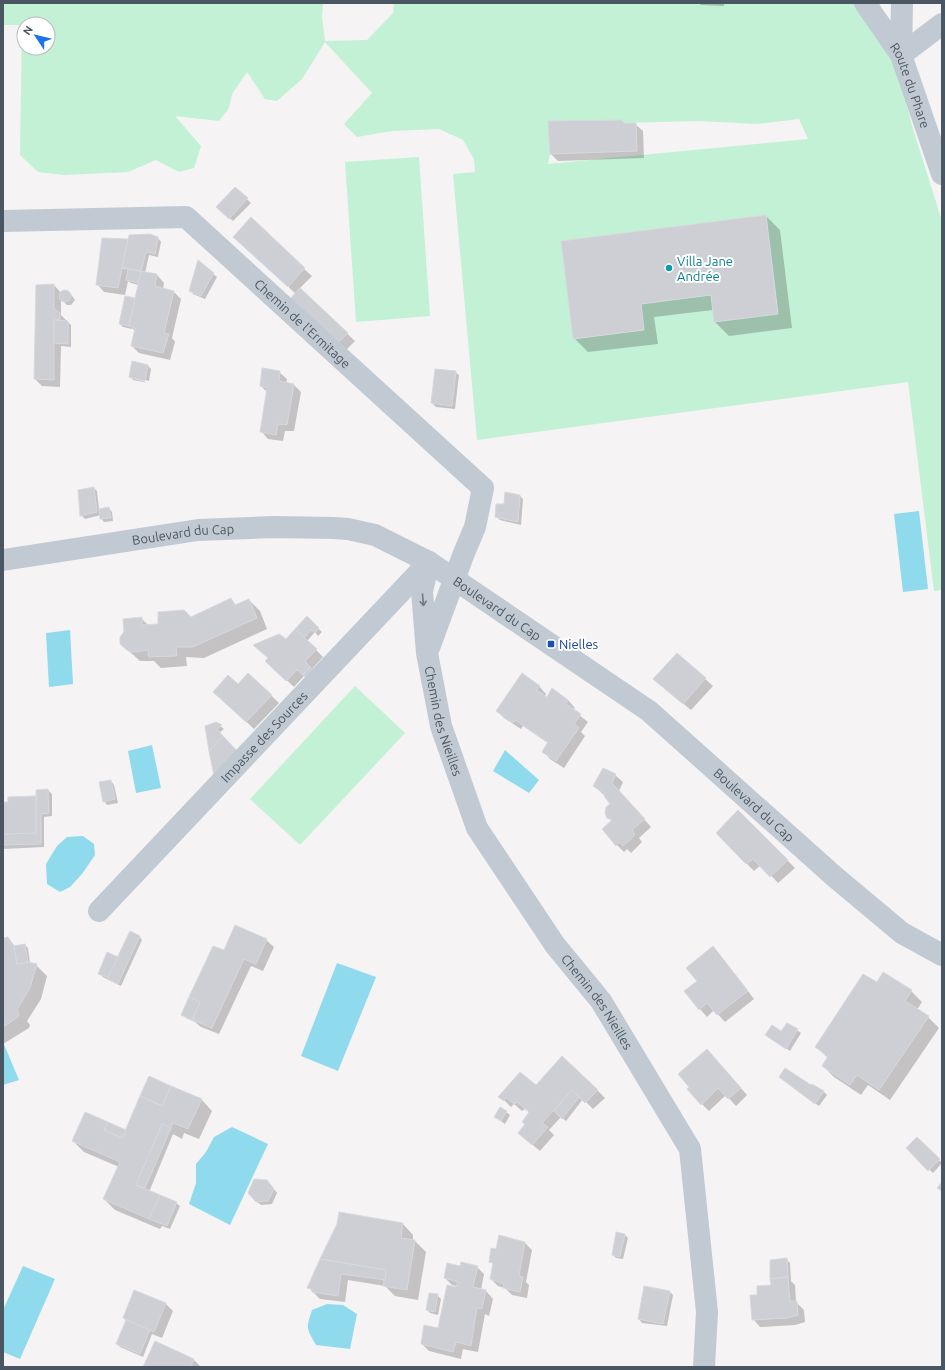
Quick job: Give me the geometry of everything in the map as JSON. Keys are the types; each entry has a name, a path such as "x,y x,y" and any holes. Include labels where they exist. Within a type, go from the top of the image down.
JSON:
{"street":[{"name":"Route du Phare","path":"865,3 901,56 942,174"},
{"path":"901,56 902,3"},
{"path":"901,56 942,24"},
{"name":"Chemin de l'Ermitage","path":"3,221 186,217 483,488 475,527 455,580"},
{"name":"Boulevard du Cap","path":"3,560 198,530 274,527 348,529 375,535 428,562 649,710 841,882 902,932 942,955"},
{"name":"Chemin des Nieilles","path":"428,562 422,591 427,653 441,726 476,828 555,945 601,1001 690,1149 707,1312 704,1367"},
{"name":"Impasse des Sources","path":"99,911 428,562"},
{"name":"Chemin des Nieilles","path":"427,653 455,580"}],"green space":[{"path":"3,3 323,3 322,17 325,41 367,40 393,13 394,3 866,3 894,57 913,129 942,221 942,590 934,591 908,382 477,440 453,174 475,172 474,159 463,140 439,129 392,131 357,137 344,124 372,93 325,42 302,79 277,101 265,99 247,72 232,94 229,108 219,121 175,116 201,146 194,168 179,172 156,160 128,172 64,175 38,172 20,155 22,56 56,56 56,16 16,16 16,25 3,25","holes":["799,119 808,139 548,164 550,154 549,121 622,120 622,123 699,121 758,124","766,215 778,314 714,322 711,295 641,304 644,330 573,339 561,241"]},
{"path":"419,157 430,316 356,322 345,162"},
{"path":"355,686 405,733 300,845 250,799"}],"water":[{"path":"919,511 928,589 903,592 894,514"},
{"path":"70,630 73,684 49,687 46,633"},
{"path":"152,745 161,788 136,793 128,751"},
{"path":"505,750 539,780 529,793 493,771"},
{"path":"83,836 94,844 95,855 82,874 70,887 60,892 47,884 46,864 57,846 67,837"},
{"path":"337,963 376,977 338,1071 301,1056"},
{"path":"3,1042 19,1080 3,1085"},
{"path":"232,1127 268,1144 230,1225 189,1204 196,1183 196,1164 206,1152 214,1137"},
{"path":"23,1266 55,1279 20,1359 3,1352 3,1310"},
{"path":"327,1304 343,1305 357,1314 350,1349 316,1345 310,1335 308,1325 312,1310"}],"building":[{"path":"622,120 622,123 636,123 637,151 550,154 548,121"},
{"path":"235,187 248,198 229,219 216,207"},
{"name":"Villa Jane Andrée","path":"766,215 778,314 714,322 711,295 641,304 644,330 573,339 561,241"},
{"path":"251,217 305,268 288,287 233,237"},
{"path":"150,234 158,237 155,254 146,252 141,271 121,268 129,235"},
{"path":"102,238 128,239 118,288 96,285"},
{"path":"198,260 214,273 201,296 189,291"},
{"path":"128,269 141,271 138,283 126,280"},
{"path":"141,271 157,274 155,286 174,291 164,333 169,334 163,353 131,346 135,328 129,326"},
{"path":"54,284 54,308 60,313 60,320 54,320 54,380 34,379 36,285"},
{"path":"300,288 348,333 337,344 289,300"},
{"path":"67,290 70,291 70,301 63,302 60,301 59,294 60,291"},
{"path":"125,296 135,298 129,326 119,324"},
{"path":"54,320 68,321 68,344 54,343"},
{"path":"132,361 148,365 145,381 129,377"},
{"path":"262,368 280,371 279,381 294,384 287,425 278,424 276,435 260,432 267,388 260,386"},
{"path":"435,369 456,371 452,406 431,403"},
{"path":"94,487 97,512 80,516 78,490"},
{"path":"505,492 520,495 518,522 495,517 496,504 504,504"},
{"path":"109,507 111,518 100,519 99,509"},
{"path":"231,598 235,605 249,599 257,618 193,647 176,647 177,656 149,657 148,650 134,652 128,651 120,644 120,637 124,632 123,619 142,617 142,625 158,624 158,612 184,610 191,617"},
{"path":"307,616 319,628 315,633 311,630 304,638 295,629"},
{"path":"295,629 317,649 305,661 310,667 303,675 297,670 286,681 265,661 268,658 253,645 279,634 286,639"},
{"path":"677,653 706,678 683,704 653,679"},
{"path":"310,667 317,673 310,681 303,675"},
{"path":"248,673 272,695 246,722 213,692 228,675 238,684"},
{"path":"522,673 540,686 536,690 547,697 552,688 568,700 566,704 581,714 574,724 579,728 556,761 542,752 548,742 515,720 513,723 496,711"},
{"path":"216,722 222,725 217,729 223,736 209,751 205,726"},
{"path":"223,736 240,754 215,781 209,751"},
{"path":"603,768 616,774 612,783 645,819 632,830 635,835 623,846 619,842 616,846 602,829 612,820 607,818 605,813 606,807 610,804 604,796 605,794 593,786"},
{"path":"111,780 115,799 103,802 99,782"},
{"path":"48,789 49,813 41,814 41,844 3,845 3,834 36,833 36,790"},
{"path":"36,796 36,833 3,834 3,802 8,802 8,797"},
{"path":"738,810 788,860 770,877 753,859 746,864 716,833"},
{"path":"235,925 267,939 256,964 244,959 212,1028 192,1020 200,1002 189,997 213,946 224,950"},
{"path":"130,931 140,936 118,984 107,979"},
{"path":"8,937 14,946 17,964 28,962 37,964 30,988 17,1010 19,1014 18,1017 3,1027 3,938"},
{"path":"25,944 28,962 17,964 14,946"},
{"path":"713,946 748,991 717,1015 707,1003 699,1010 684,991 697,981 686,968"},
{"path":"107,952 118,957 108,977 98,974"},
{"path":"883,972 912,990 905,1001 929,1016 879,1090 857,1075 850,1085 822,1066 828,1056 815,1047 863,974 877,982"},
{"path":"189,997 200,1002 192,1020 181,1015"},
{"path":"787,1023 798,1029 786,1049 765,1035 772,1025 781,1031"},
{"path":"707,1049 741,1088 728,1099 718,1088 701,1105 687,1089 689,1087 678,1074"},
{"path":"562,1056 598,1090 585,1103 572,1090 542,1123 548,1127 532,1145 518,1133 525,1124 522,1122 529,1112 517,1102 514,1104 506,1097 504,1101 498,1097 520,1072 536,1085"},
{"path":"785,1068 811,1085 812,1084 824,1091 815,1104 779,1077"},
{"path":"149,1076 171,1086 162,1106 140,1096"},
{"path":"171,1086 202,1099 188,1129 173,1123 171,1128 162,1124 136,1185 160,1195 149,1219 103,1199 120,1162 72,1141 85,1112 108,1122 104,1130 122,1138 140,1096 162,1106"},
{"path":"572,1090 579,1097 562,1119 554,1111"},
{"path":"500,1107 507,1111 501,1121 494,1117"},
{"path":"108,1122 126,1130 122,1138 104,1130"},
{"path":"162,1124 171,1128 145,1188 136,1185"},
{"path":"917,1137 940,1159 928,1171 906,1148"},
{"path":"254,1179 267,1180 274,1189 268,1201 256,1202 248,1193"},
{"path":"942,1182 942,1191 937,1188"},
{"path":"160,1195 177,1202 167,1226 149,1219"},
{"path":"339,1212 403,1223 401,1238 415,1240 407,1290 383,1286 386,1270 320,1259 337,1224"},
{"path":"616,1232 625,1234 620,1257 612,1255"},
{"path":"499,1235 525,1242 519,1276 523,1277 520,1292 503,1288 504,1284 490,1279 493,1263 489,1262 491,1248 496,1249"},
{"path":"787,1258 788,1277 770,1279 770,1260"},
{"path":"320,1259 386,1270 385,1280 341,1274 338,1296 312,1292 312,1289 307,1288"},
{"path":"461,1262 478,1266 473,1287 486,1290 482,1309 477,1308 471,1346 456,1342 453,1352 421,1344 424,1325 438,1328 447,1285 456,1287 458,1282 444,1278 447,1263 460,1266"},
{"path":"788,1277 790,1301 797,1301 798,1315 787,1318 752,1320 750,1295 757,1295 757,1286 771,1285 770,1279"},
{"path":"644,1286 670,1291 663,1324 638,1319"},
{"path":"134,1290 166,1303 154,1332 123,1318"},
{"path":"429,1293 438,1294 435,1312 426,1310"},
{"path":"126,1320 150,1330 140,1354 116,1344"},
{"path":"155,1341 194,1359 191,1367 143,1367"}],"place":[{"name":"Villa Jane Andrée","path":"669,268"},
{"name":"Nielles","path":"551,644"}]}
